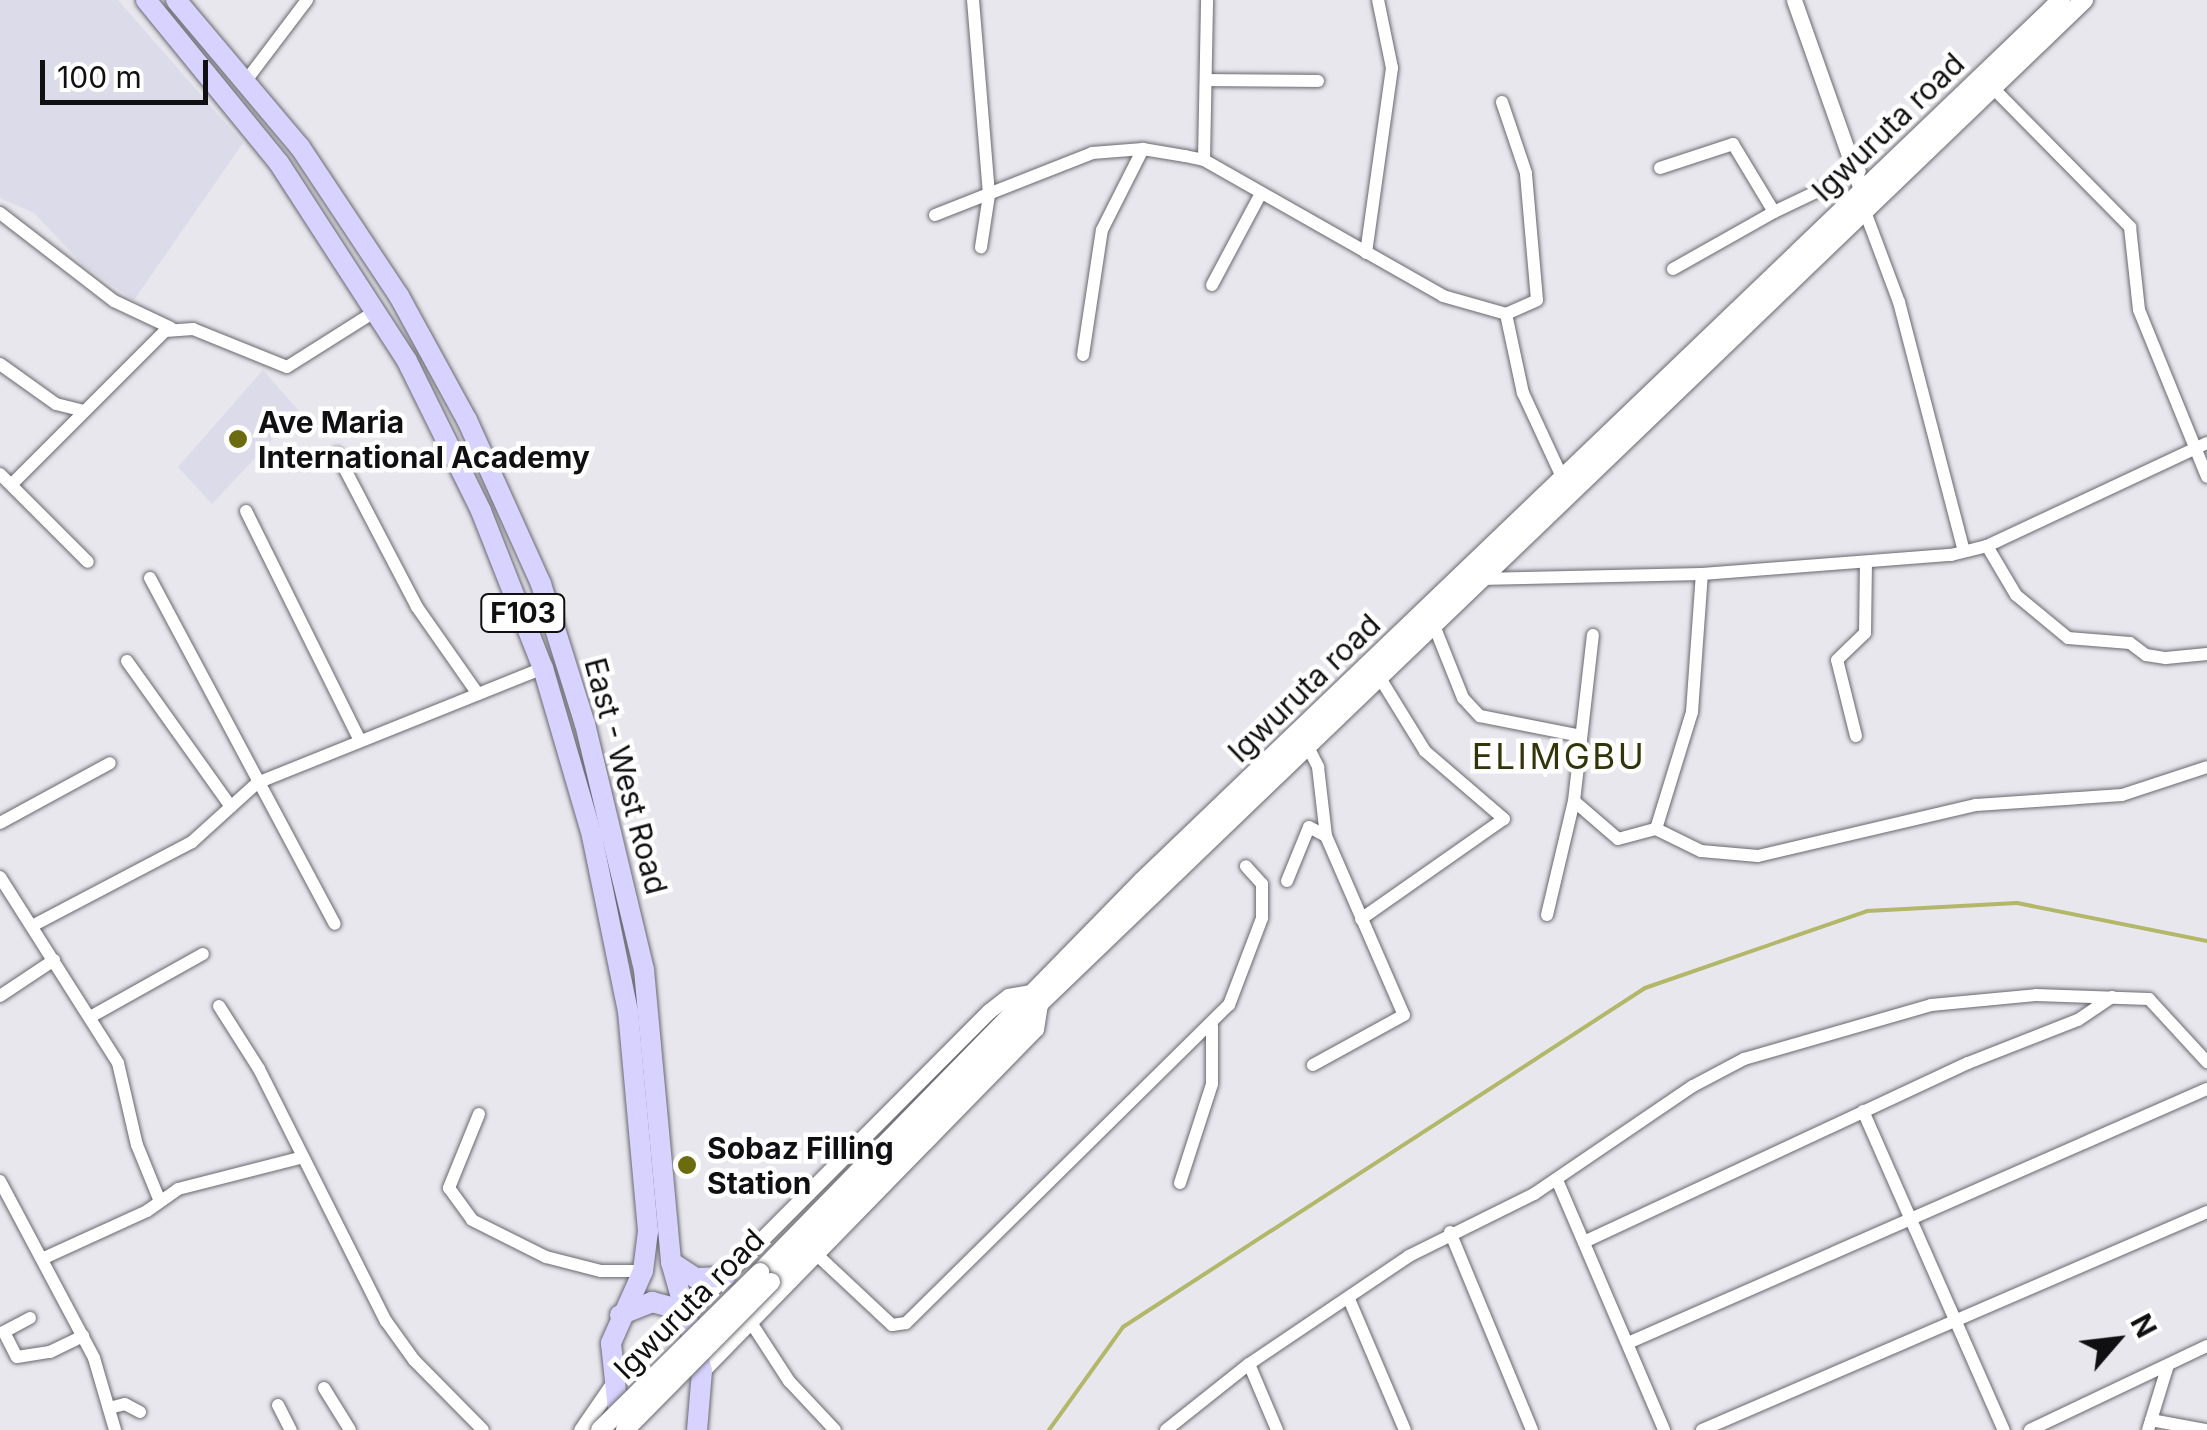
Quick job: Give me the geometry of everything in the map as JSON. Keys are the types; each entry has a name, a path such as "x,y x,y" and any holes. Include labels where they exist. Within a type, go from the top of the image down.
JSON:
{"main road":[{"name":"East - West Road","path":"146,0 279,163 376,310 481,511 543,668 638,1008 648,1230 643,1272 620,1316 611,1344 612,1385 621,1425"},
{"name":"East - West Road","path":"176,0 300,147 399,296 467,420 541,584 610,815 671,1262 702,1372 698,1430"},
{"name":"Igwuruta road","path":"600,1430 621,1425 1035,998 1862,180 2061,0"},
{"name":"Igwuruta road","path":"1035,998 1307,745 2084,0"},
{"path":"671,1262 696,1278 725,1277"},
{"path":"620,1316 652,1302 683,1313"}],"street":[{"path":"245,82 308,0"},
{"path":"972,0 989,196 981,247"},
{"path":"1204,160 1207,0"},
{"path":"1366,254 1393,59 1378,0"},
{"path":"1794,0 1862,180 1864,209 1899,302 1964,552"},
{"path":"1207,80 1318,81"},
{"path":"1992,87 2130,227 2139,310 2202,446 2207,477"},
{"path":"935,214 1092,153 1143,149 1204,160 1442,296 1506,314 1537,300 1526,173 1502,102"},
{"path":"1660,168 1733,144 1774,212"},
{"path":"1083,354 1102,230 1143,149"},
{"path":"1674,269 1774,212 1862,180"},
{"path":"1212,285 1260,195"},
{"path":"0,213 114,301 171,328 192,330 287,366 376,310"},
{"path":"1506,314 1523,393 1562,477"},
{"path":"12,484 80,410 171,328"},
{"path":"0,364 56,404 80,410"},
{"path":"1480,579 1702,574 1866,565 1964,552 1987,546 2202,446"},
{"path":"336,454 417,607 478,694"},
{"path":"0,474 88,562"},
{"path":"246,511 359,739"},
{"path":"1987,546 2016,595 2068,638 2130,643 2166,658 2207,654"},
{"path":"1856,736 1836,660 1862,642 1866,565"},
{"path":"1656,829 1692,712 1702,574"},
{"path":"150,578 335,924"},
{"path":"1433,623 1463,698 1480,716 1580,736"},
{"path":"1547,915 1574,801 1593,635"},
{"path":"127,662 230,807"},
{"path":"32,926 186,846 257,783 543,668"},
{"path":"1361,919 1504,819 1425,751 1378,676"},
{"path":"1307,745 1318,767 1326,836 1404,1015 1313,1064"},
{"path":"0,824 110,763"},
{"path":"1574,801 1618,839 1656,829 1701,852 1758,856 1976,805 2122,795 2207,766"},
{"path":"1287,882 1309,827 1326,836"},
{"path":"814,1252 892,1325 906,1323 1212,1026 1242,984 1260,928 1262,884 1246,866"},
{"path":"0,877 92,1016 118,1063 159,1199"},
{"path":"92,1016 203,954"},
{"path":"0,996 54,960"},
{"path":"1166,1430 1249,1364 1450,1232 1557,1180 1693,1086 1744,1059 1931,1006 2000,995 2149,998 2207,1062"},
{"path":"683,1313 725,1277 989,1010 1008,996 1035,998 1036,1029 814,1252 702,1372"},
{"path":"2081,996 2086,1016"},
{"path":"1584,1242 1863,1111 2086,1016 2112,996"},
{"path":"219,1006 259,1069 300,1158 386,1321 414,1360 483,1430"},
{"path":"1180,1182 1212,1084 1212,1026"},
{"path":"1628,1343 2207,1088"},
{"path":"1863,1111 2004,1430"},
{"path":"479,1114 449,1188 472,1220 546,1257 601,1271 643,1272"},
{"path":"44,1258 159,1199 234,1170 300,1158"},
{"path":"1557,1180 1664,1430"},
{"path":"0,1181 83,1336 115,1430"},
{"path":"1702,1430 2207,1212"},
{"path":"1450,1232 1532,1430"},
{"path":"1349,1299 1405,1430"},
{"path":"30,1318 4,1332 17,1356 50,1352 83,1336"},
{"path":"750,1321 790,1381 836,1430"},
{"path":"2030,1430 2207,1346"},
{"path":"1249,1364 1277,1430"},
{"path":"2168,1364 2149,1425 2205,1430"},
{"path":"580,1430 612,1385"},
{"path":"324,1388 350,1430"},
{"path":"109,1408 126,1404 140,1412"},
{"path":"278,1406 291,1430"}],"shaded area":[{"path":"0,0 118,0 243,143 134,300 83,265 34,213 0,198"},
{"name":"Ave Maria International Academy","path":"263,370 299,411 212,504 178,467"}],"waterway":[{"path":"1049,1430 1123,1327 1645,988 1867,911 2017,903 2207,941"}],"place":[{"name":"Ave Maria International Academy","path":"238,439"},
{"name":"Sobaz Filling Station","path":"687,1165"}],"district":[{"name":"ELIMGBU","path":"1559,756"}]}
